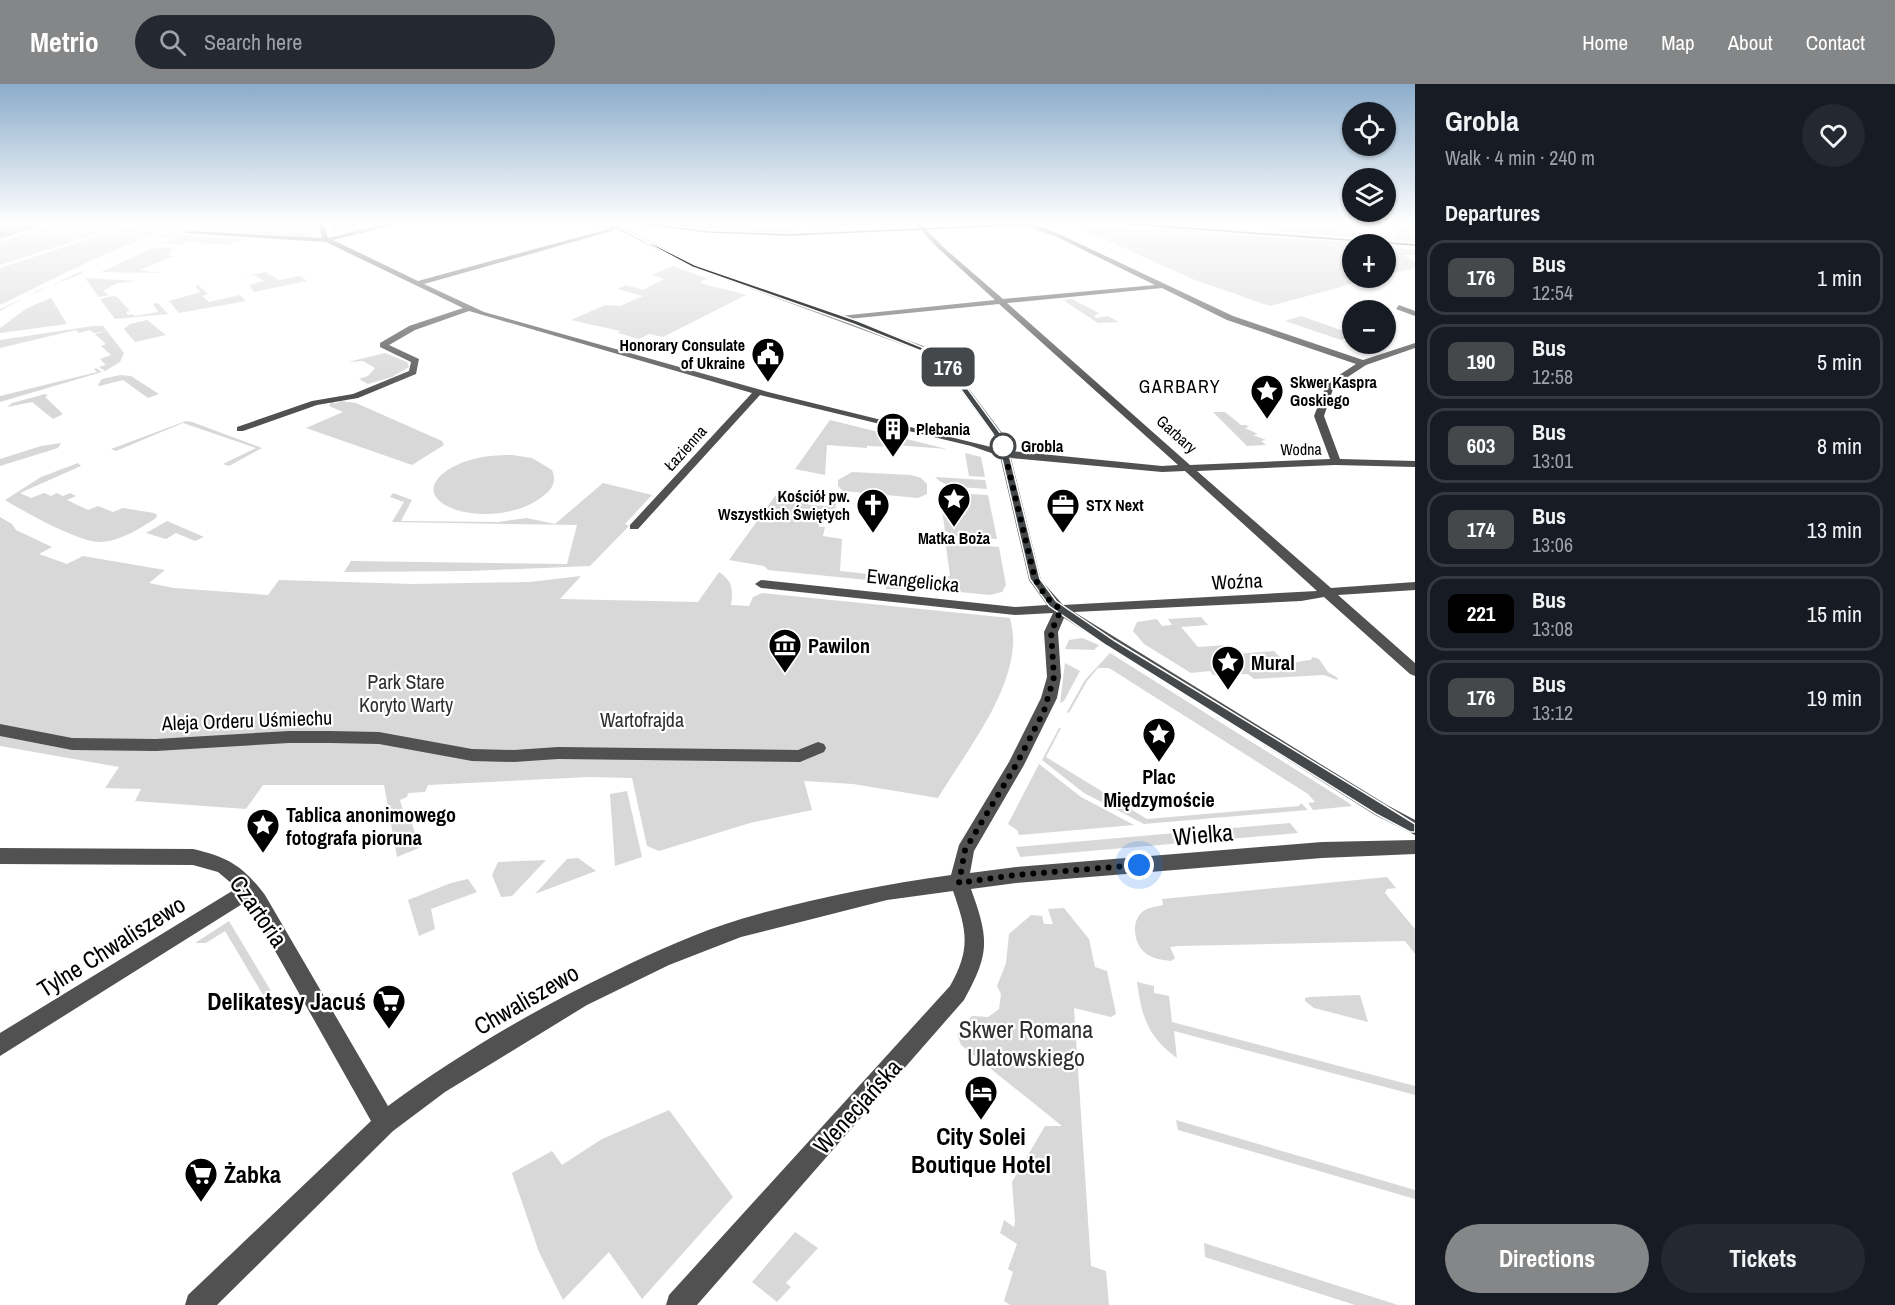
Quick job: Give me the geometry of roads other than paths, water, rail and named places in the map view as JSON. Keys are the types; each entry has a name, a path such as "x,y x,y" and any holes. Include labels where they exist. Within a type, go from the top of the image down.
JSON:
{"street":[{"path":"410,279 469,309 553,336 759,392 974,444 1005,454 1162,469 1187,468"},
{"path":"419,283 434,279"},
{"path":"731,279 918,346 938,357 994,428 1005,454 1035,579 1046,597 1061,610 1111,643 1361,798 1415,828"},
{"name":"Garbary","path":"976,279 1415,671"},
{"path":"1148,279 1236,320 1363,363"},
{"path":"843,318 1162,286"},
{"path":"1398,307 1415,314"},
{"path":"240,429 315,403 355,396 412,372 416,361 383,345 412,328 469,309"},
{"path":"1335,462 1334,452 1325,436 1319,416 1330,385 1363,363 1415,345"},
{"name":"Łazienna","path":"633,526 759,392"},
{"name":"Wodna","path":"1187,468 1335,462 1415,464"},
{"name":"Ewangelicka","path":"761,584 1015,611 1061,610"},
{"name":"Woźna","path":"1061,610 1301,597 1352,589 1415,586"},
{"path":"959,883 965,850 1016,765 1044,711 1054,677 1053,623 1061,610"},
{"name":"Aleja Orderu Uśmiechu","path":"0,730 84,744 156,745 289,737 379,738 472,755 514,756 558,753 800,756 818,748"},
{"name":"Wielka","path":"959,883 1070,871 1322,850 1415,847"},
{"name":"Czartoria","path":"0,856 193,857 213,861 233,870 249,890 295,964 385,1123"},
{"name":"Chwaliszewo","path":"198,1305 385,1123 437,1084 500,1044 580,998 662,958 741,928 887,892 959,883"},
{"name":"Wenecjańska","path":"679,1305 957,993 969,974 976,951 976,936 959,883"},
{"name":"Tylne Chwaliszewo","path":"0,1045 249,890"}],"place":[{"name":"Honorary Consulate of Ukraine","path":"768,383"},
{"name":"Skwer Kaspra Goskiego","path":"1267,420"},
{"name":"Grobla","path":"1003,446"},
{"name":"Plebania","path":"893,458"},
{"name":"Matka Boża","path":"954,528"},
{"name":"Kościół pw. Wszystkich Świętych","path":"873,534"},
{"name":"STX Next","path":"1063,534"},
{"name":"Pawilon","path":"785,674"},
{"name":"Mural","path":"1228,691"},
{"name":"Plac Międzymoście","path":"1159,763"},
{"name":"Tablica anonimowego fotografa pioruna","path":"263,854"},
{"name":"Delikatesy Jacuś","path":"389,1030"},
{"name":"City Solei Boutique Hotel","path":"981,1121"},
{"name":"Żabka","path":"201,1203"}],"district":[{"name":"GARBARY","path":"1180,386"}],"park label":[{"name":"Park Stare Koryto Warty","path":"406,692"},
{"name":"Wartofrajda","path":"642,719"},
{"name":"Skwer Romana Ulatowskiego","path":"1026,1043"}]}
